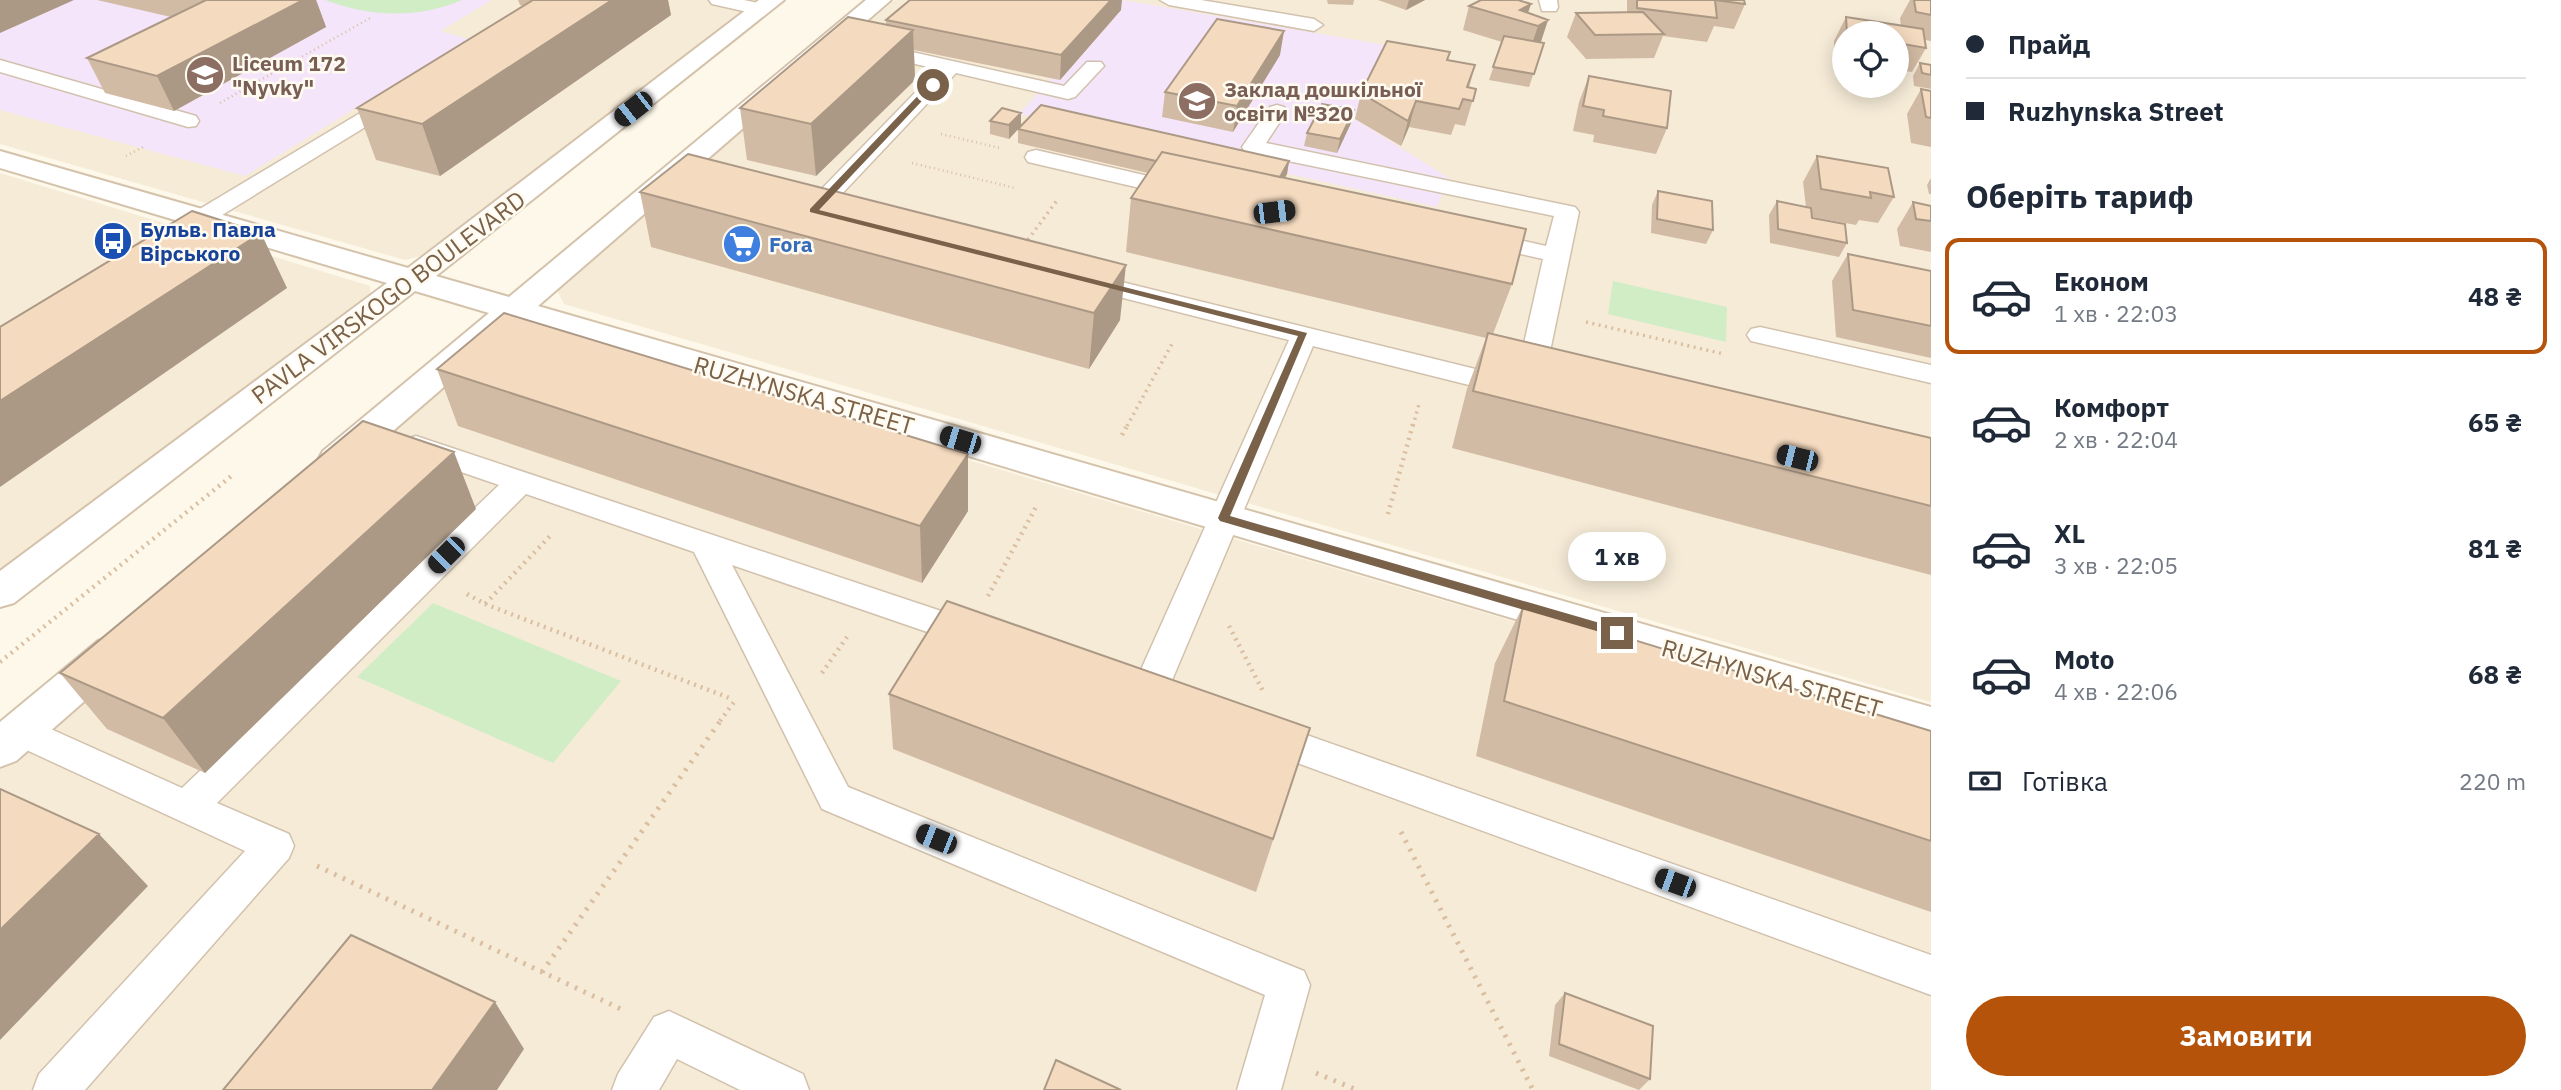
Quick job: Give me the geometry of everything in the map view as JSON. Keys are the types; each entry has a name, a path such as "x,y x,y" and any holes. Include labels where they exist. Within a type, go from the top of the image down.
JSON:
{"street":[{"path":"306,486 511,309 683,178 880,0"},
{"name":"PAVLA VIRSKOGO BOULEVARD","path":"0,592 412,280 767,4"},
{"name":"RUZHYNSKA STREET","path":"0,159 205,228 412,280 1931,725"},
{"path":"10,740 137,631"}],"lane":[{"path":"718,0 767,4"},
{"path":"1169,0 1314,25"},
{"path":"833,40 1068,93 1094,66"},
{"path":"0,66 188,121"},
{"path":"813,211 952,66"},
{"path":"205,228 416,88"},
{"path":"1277,111 1253,147 1567,212 1528,390"},
{"path":"1036,157 1206,196"},
{"path":"773,201 839,218"},
{"path":"1450,232 1556,255"},
{"path":"1011,262 1555,397"},
{"path":"1149,692 1304,335"},
{"path":"1760,335 1931,374"},
{"path":"370,431 1007,646"},
{"path":"188,807 520,482"},
{"path":"706,545 835,798 1289,985 1259,1090"},
{"path":"1240,726 1930,979"},
{"path":"10,740 66,754 275,846 55,1090"},
{"path":"634,1090 669,1032 787,1090"}],"path":[{"path":"125,157 372,17"},
{"path":"896,124 1036,157"},
{"path":"868,153 1017,189"},
{"path":"1011,262 1058,199"},
{"path":"1122,435 1192,307"},
{"path":"1545,312 1756,361 1760,335"},
{"path":"1388,514 1430,366"},
{"path":"0,662 244,466"},
{"path":"969,633 1041,498"},
{"path":"485,604 582,503"},
{"path":"427,573 485,604 735,700 793,715 872,601"},
{"path":"1200,573 1292,745"},
{"path":"541,972 735,700"},
{"path":"1370,773 1533,1090"},
{"path":"275,846 669,1032"}],"shaded area":[{"path":"0,0 760,0 421,256 405,260 0,144"},
{"name":"Liceum 172 \"Nyvky\"","path":"0,0 492,0 440,31 468,39 245,176 0,110"},
{"path":"895,0 1931,0 1931,702 564,304 557,290"},
{"name":"Заклад дошкільної освіти №320","path":"1123,0 1391,46 1355,119 1449,178 1437,207 1019,114"},
{"path":"0,173 370,286 371,299 0,572"},
{"path":"529,330 1931,745 1931,1090 0,1090 0,769 506,333"}],"green space":[{"path":"325,0 462,0 428,10 394,13 359,10"},
{"path":"1613,281 1727,307 1726,342 1608,314"},
{"path":"433,603 621,681 553,763 357,677"}],"building":[{"path":"206,0 303,0 157,76 87,58"},
{"path":"533,0 612,0 422,124 357,108"},
{"path":"910,0 1111,0 1061,55 886,20"},
{"path":"1481,0 1518,0 1531,4 1520,10 1548,20 1538,26 1469,6"},
{"path":"1637,0 1715,0 1717,18 1637,8"},
{"path":"1715,0 1744,0 1745,4"},
{"path":"1914,0 1931,0 1931,15 1916,12"},
{"path":"1643,12 1664,34 1595,35 1576,13"},
{"path":"848,17 913,30 811,124 740,108"},
{"path":"1846,17 1872,21 1846,21"},
{"path":"1217,19 1284,31 1237,106 1165,92"},
{"path":"1909,27 1923,29 1926,48 1909,45"},
{"path":"1504,36 1544,43 1534,74 1493,67"},
{"path":"1387,41 1450,52 1447,60 1475,65 1467,87 1476,89 1473,101 1463,99 1459,109 1416,101 1408,121 1361,93"},
{"path":"1920,63 1931,65 1931,75 1922,73"},
{"path":"1589,76 1671,91 1667,128 1603,116 1604,110 1583,106"},
{"path":"1921,89 1931,91 1931,118 1926,117"},
{"path":"1322,104 1354,110 1340,139 1307,133"},
{"path":"1041,105 1289,161 1280,177 1162,152 1156,161 1018,129"},
{"path":"1002,108 1021,113 1009,125 990,121"},
{"path":"1162,152 1526,229 1512,284 1131,198"},
{"path":"688,154 1126,265 1094,313 640,192"},
{"path":"1817,156 1888,168 1894,197 1870,192 1871,198 1821,189"},
{"path":"1658,191 1712,201 1713,230 1657,219"},
{"path":"1777,201 1811,208 1812,218 1845,224 1847,243 1778,229"},
{"path":"1913,202 1931,206 1931,221 1916,219"},
{"path":"192,211 261,233 0,401 0,327"},
{"path":"1848,254 1931,271 1931,326 1853,310"},
{"path":"504,313 968,454 920,526 437,369"},
{"path":"1488,333 1931,438 1931,506 1473,391"},
{"path":"363,421 454,452 163,718 60,673"},
{"path":"947,601 1310,728 1273,839 889,694"},
{"path":"1523,606 1931,731 1931,841 1504,701"},
{"path":"0,789 99,834 0,930"},
{"path":"351,935 495,1002 432,1090 223,1090"},
{"path":"1565,993 1653,1026 1650,1079 1559,1044"},
{"path":"1056,1060 1121,1090 1044,1090"}],"place":[{"name":"Liceum 172 \"Nyvky\"","path":"205,75"},
{"name":"Заклад дошкільної освіти №320","path":"1197,101"},
{"name":"Бульв. Павла Вірського","path":"113,241"},
{"name":"Fora","path":"742,244"}],"route":[{"path":"933,85 813,211 1304,335 1224,518 1617,633"}]}
